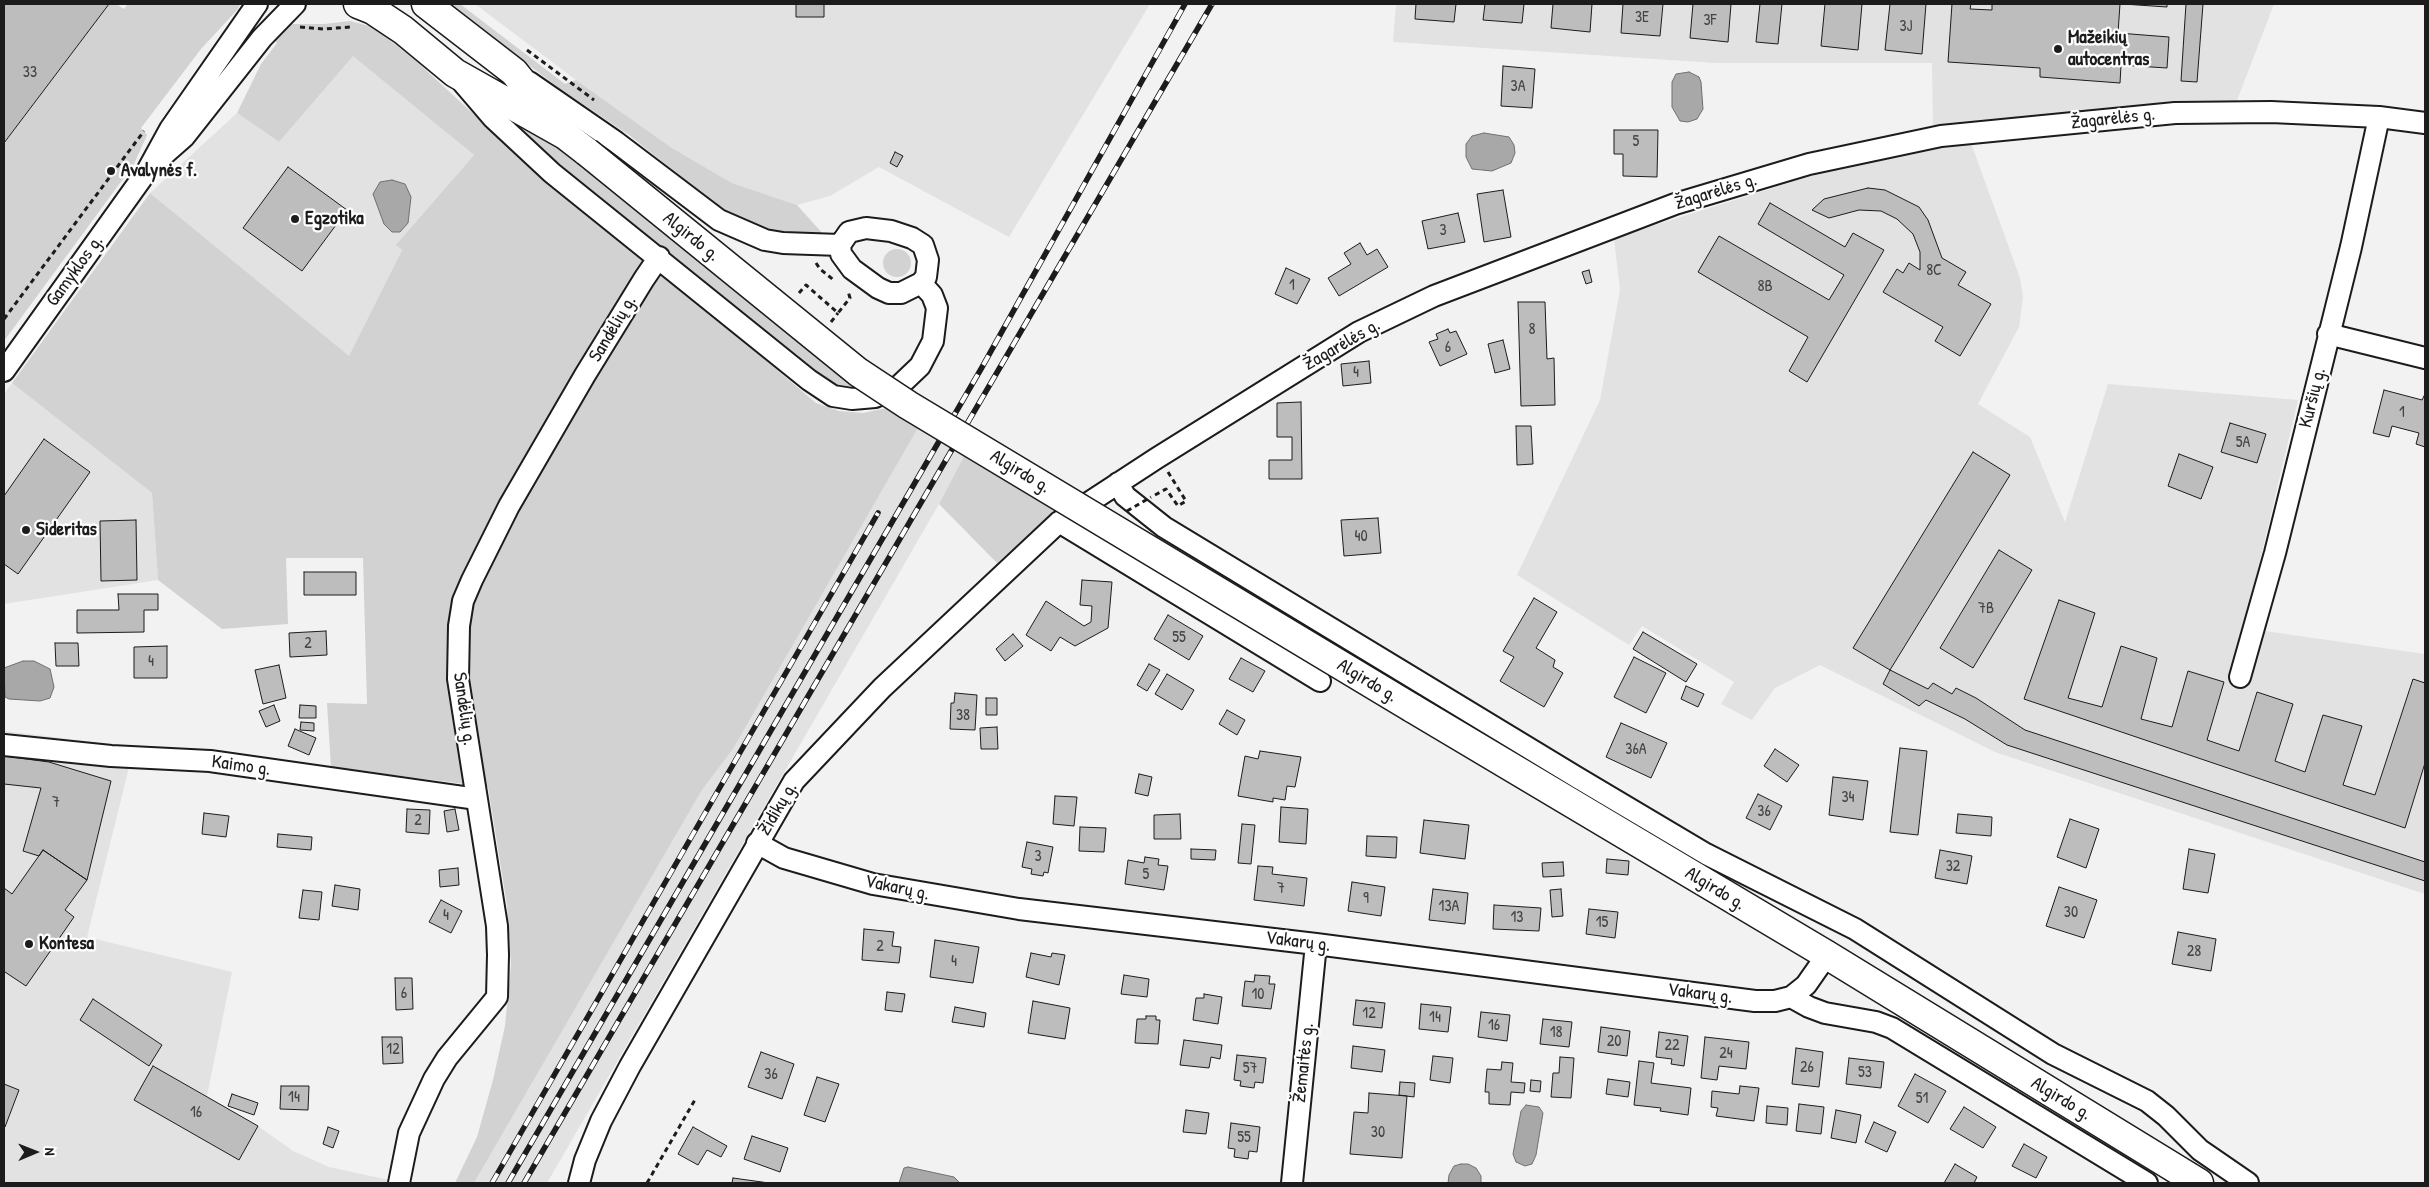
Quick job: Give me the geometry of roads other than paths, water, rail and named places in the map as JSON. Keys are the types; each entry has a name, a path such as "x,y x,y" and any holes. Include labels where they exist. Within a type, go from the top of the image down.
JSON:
{"main road":[{"name":"Algirdo g.","path":"358,4 373,10 403,30 455,73 566,136 858,372 908,405 1826,955 2200,1183"},
{"name":"Algirdo g.","path":"426,4 514,72 566,136"}],"street":[{"name":"Gamyklos g.","path":"4,371 147,171 170,128 257,4"},
{"name":"Gamyklos g.","path":"147,171 184,137 262,38 295,4"},
{"path":"514,72 616,142 719,220 765,240 783,244 840,245"},
{"path":"455,73 493,118 552,173 659,257 809,380 832,396 852,399 875,397 899,386 920,366 933,341 937,308 932,295 921,283"},
{"name":"Žagarėlės g.","path":"1076,510 1359,332 1434,296 1675,204 1809,164 1941,136 2175,113 2271,112 2379,117 2425,123"},
{"name":"Kuršių g.","path":"2240,677 2275,553 2351,247 2379,117"},
{"path":"866,228 891,231 912,238 922,245 928,260 926,277 921,283 901,293 889,292 878,288 852,269 841,254 840,245 849,232 866,228"},
{"name":"Sandėlių g.","path":"399,1183 409,1133 434,1078 447,1058 497,997 497,926 458,679 457,654 463,601 508,506 590,367 644,278 659,257"},
{"path":"2328,334 2425,358"},
{"path":"1118,483 1125,496 1164,527 1586,783 1706,854 1855,929 2053,1054 2147,1101 2166,1116 2200,1150 2248,1183"},
{"name":"Židikų g.","path":"579,1183 585,1160 601,1121 757,843 794,781 882,688 1060,522 1076,510"},
{"path":"1060,522 1320,681"},
{"name":"Kaimo g.","path":"4,745 111,756 210,761 477,799"},
{"name":"Vakarų g.","path":"757,843 784,858 873,884 1019,909 1316,944 1736,999 1775,1001 1791,997"},
{"name":"Žemaitės g.","path":"1292,1183 1316,944"},
{"path":"1791,997 1806,985 1826,955"},
{"name":"Algirdo g.","path":"1791,997 1808,1008 1876,1022 1892,1028 2147,1183"}],"railway":[{"path":"508,1183 981,369 1185,4"},
{"path":"524,1183 1212,4"},
{"path":"492,1183 878,513"}],"place":[{"name":"Mažeikių autocentras","path":"2058,49"},
{"name":"Avalynės f.","path":"111,171"},
{"name":"Egzotika","path":"295,219"},
{"name":"Sideritas","path":"26,530"},
{"name":"Kontesa","path":"29,944"}]}
